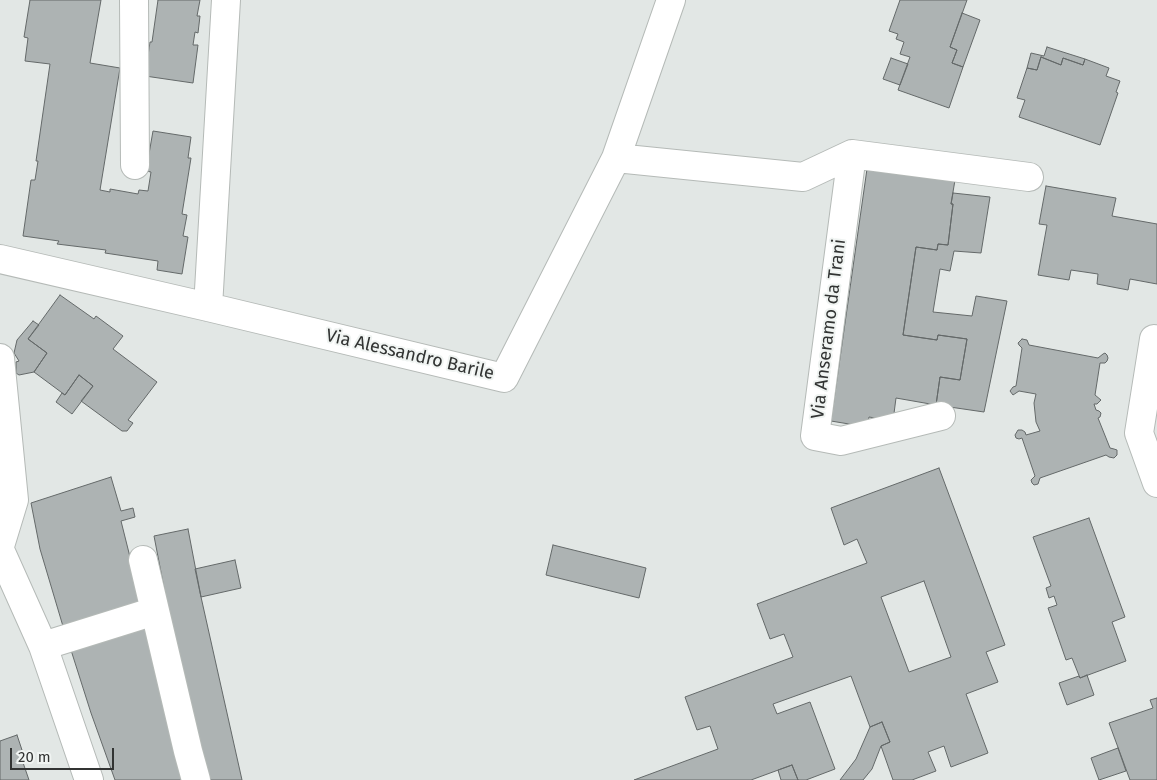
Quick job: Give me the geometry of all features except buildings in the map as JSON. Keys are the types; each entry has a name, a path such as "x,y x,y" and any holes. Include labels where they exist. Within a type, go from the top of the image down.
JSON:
{"street":[{"path":"134,0 135,165"},
{"path":"208,307 226,0"},
{"name":"Via Alessandro Barile","path":"0,259 504,378 616,158 671,0"},
{"path":"616,158 804,177 852,154 1029,177"},
{"name":"Via Anseramo da Trani","path":"852,154 815,436 841,441 941,416"},
{"path":"1154,339 1139,433 1157,483"},
{"path":"0,358 14,500 0,546"},
{"path":"0,550 43,646 89,780"},
{"path":"142,560 196,780"},
{"path":"43,646 154,611"}]}
